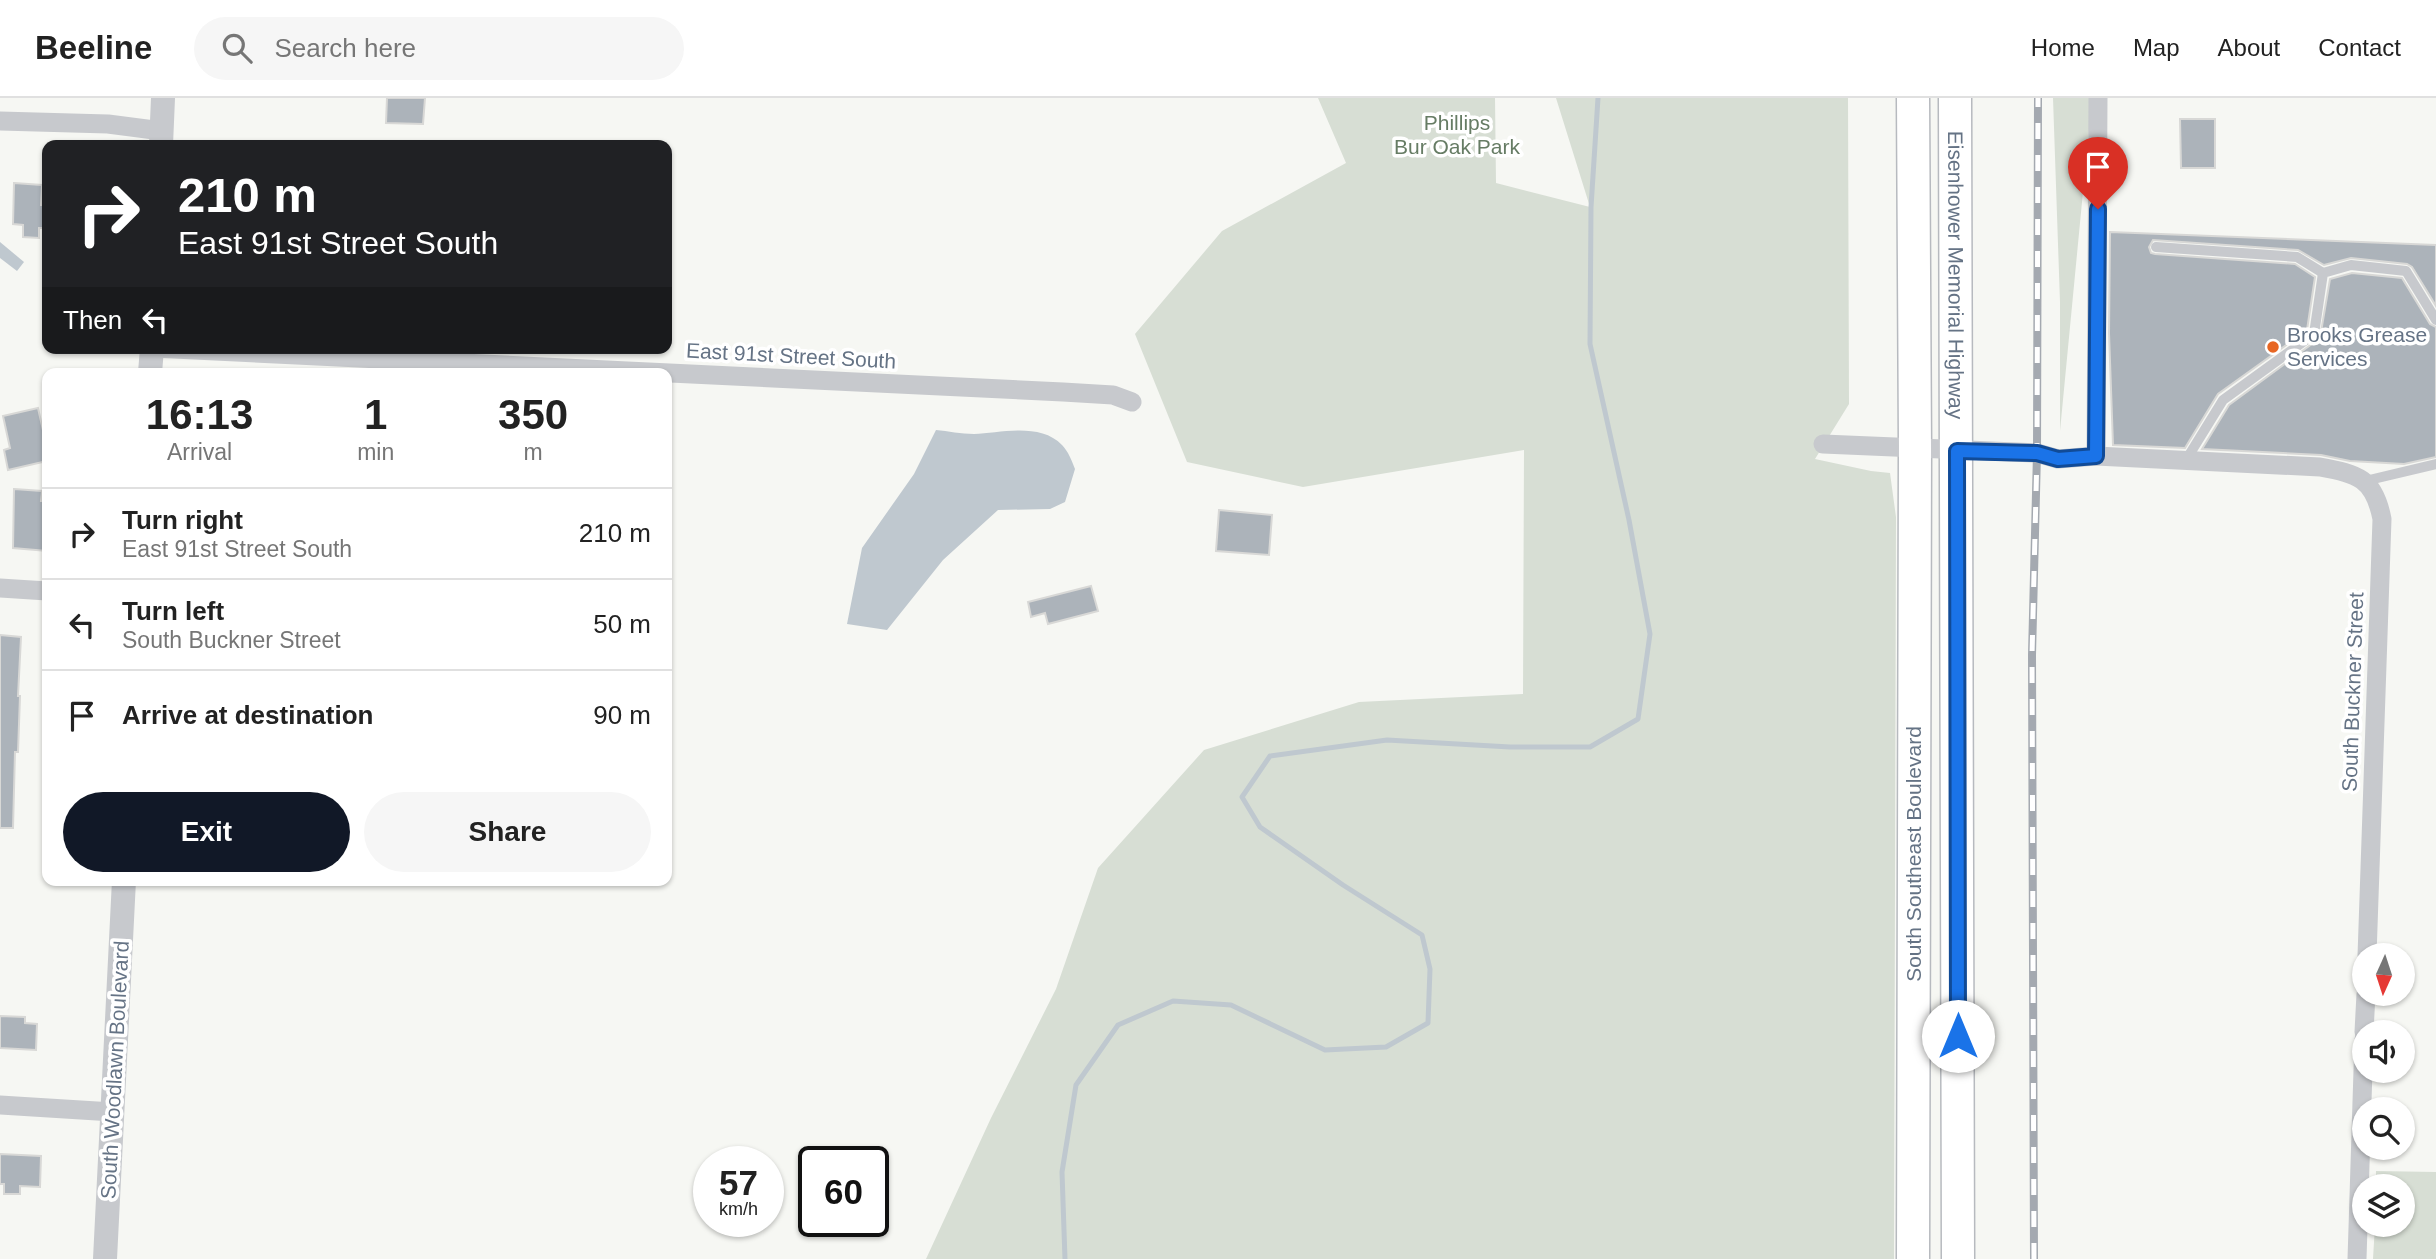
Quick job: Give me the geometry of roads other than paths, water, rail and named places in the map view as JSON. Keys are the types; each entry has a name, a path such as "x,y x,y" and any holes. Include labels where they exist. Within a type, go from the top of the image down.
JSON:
{"main road":[{"name":"Eisenhower Memorial Highway","path":"1913,98 1915,448"},
{"name":"Eisenhower Memorial Highway","path":"1955,98 1957,451"},
{"name":"South Southeast Boulevard","path":"1913,1259 1915,448"},
{"name":"South Southeast Boulevard","path":"1957,451 1958,1259"}],"street":[{"path":"0,121 108,124 161,138 163,98"},
{"path":"2096,456 2098,98"},
{"name":"East 91st Street South","path":"280,354 576,368"},
{"name":"East 91st Street South","path":"672,373 1063,391 1112,395 1132,402"},
{"path":"1823,444 2037,453 2058,459 2096,456 2320,467 2352,473 2364,481"},
{"name":"South Buckner Street","path":"2364,481 2374,492 2382,519 2367,943"},
{"path":"0,588 42,591"},
{"name":"South Woodlawn Boulevard","path":"105,1259 124,886"},
{"path":"2357,1259 2363,1083"},
{"path":"0,1105 113,1112"}],"lane":[{"path":"2156,247 2297,257 2323,273 2351,265 2406,271 2436,320"},
{"path":"2186,460 2223,400 2314,334 2323,273"},
{"path":"2364,481 2436,464"}],"waterway":[{"path":"1065,1259 1062,1172 1076,1085 1118,1025 1173,1001 1231,1005 1325,1050 1386,1047 1428,1023 1430,969 1422,935 1343,885 1260,827 1242,797 1270,756 1387,740 1510,747 1590,747 1638,719 1650,634 1629,520 1590,344 1591,207 1598,98"}],"railway":[{"path":"2034,1259 2032,655 2037,453 2038,98"}],"place":[{"name":"Brooks Grease Services","path":"2273,347"}],"park label":[{"name":"Phillips Bur Oak Park","path":"1457,135"}]}
